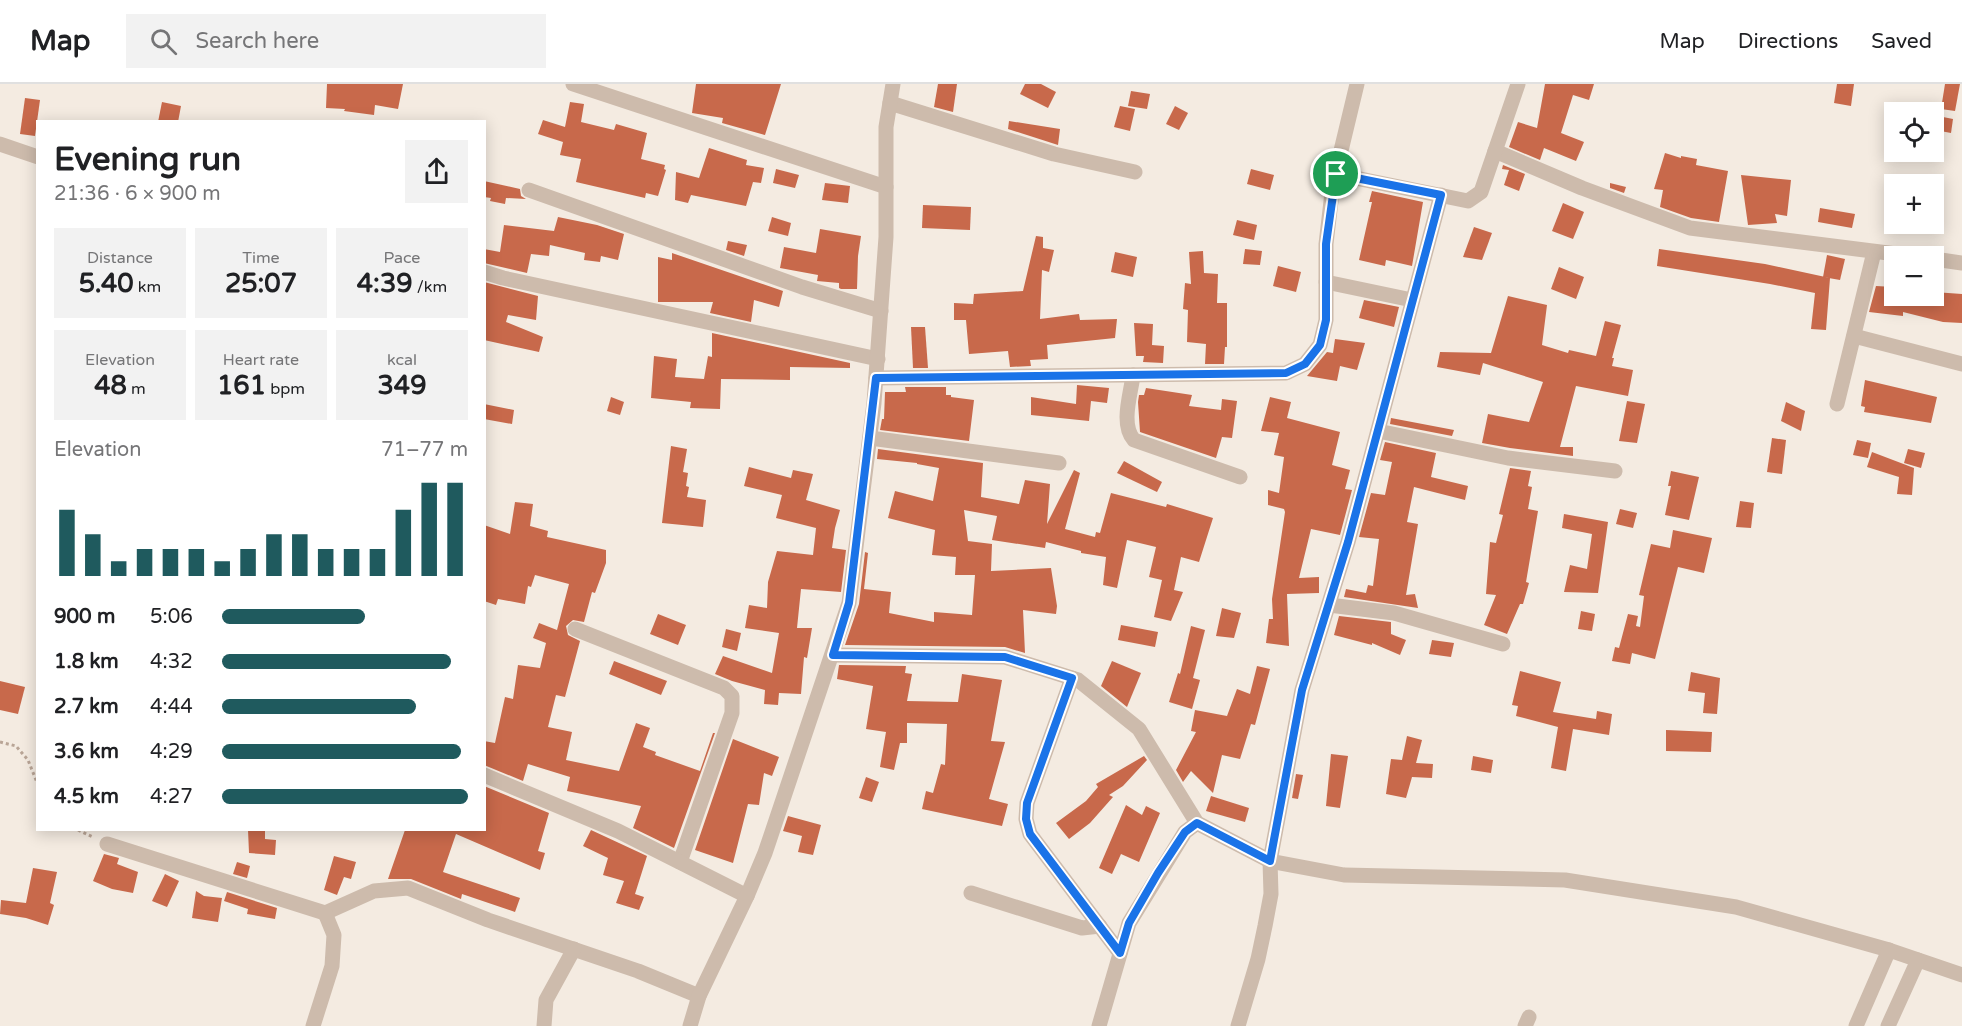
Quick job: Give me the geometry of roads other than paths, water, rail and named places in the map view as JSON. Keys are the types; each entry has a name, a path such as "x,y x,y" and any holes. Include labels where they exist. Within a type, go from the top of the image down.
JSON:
{"street":[{"path":"573,84 886,187"},
{"path":"690,1026 699,996 765,853 849,603 878,359 886,237 886,127 893,84"},
{"path":"876,378 1286,373 1305,364 1320,345 1326,320 1326,244 1336,174 1357,84"},
{"path":"1336,174 1468,201 1481,192 1518,84"},
{"path":"890,103 1054,154 1135,172"},
{"path":"0,144 36,156"},
{"path":"1495,151 1582,188 1690,228 1884,253"},
{"path":"529,190 802,287 881,311"},
{"path":"1238,1026 1258,959 1265,926 1271,894 1270,861 1302,690 1348,542 1441,195"},
{"path":"1837,404 1874,252"},
{"path":"1944,260 1962,263"},
{"path":"486,273 878,359"},
{"path":"1326,282 1412,300"},
{"path":"1854,336 1962,364"},
{"path":"1133,375 1127,421 1128,434 1134,440 1240,477"},
{"path":"1378,431 1508,458 1615,471"},
{"path":"870,438 1059,463"},
{"path":"1329,604 1394,613 1503,644"},
{"path":"575,629 724,688 732,696 732,713 680,862"},
{"path":"833,655 1005,657 1078,680 1139,729 1197,823 1270,861 1344,875 1565,880 1736,907 1889,950 1962,975"},
{"path":"1072,678 1027,803 1026,819 1030,834 1120,953"},
{"path":"486,776 618,831 747,896"},
{"path":"1099,1026 1129,923 1185,832 1197,823"},
{"path":"107,844 325,913 374,891 408,888 488,920 638,971 699,996"},
{"path":"972,893 1082,928 1100,926"},
{"path":"313,1026 332,966 334,935 325,913"},
{"path":"544,1026 546,1000 574,949"},
{"path":"1856,1026 1889,950"},
{"path":"1888,1026 1918,960"}]}
